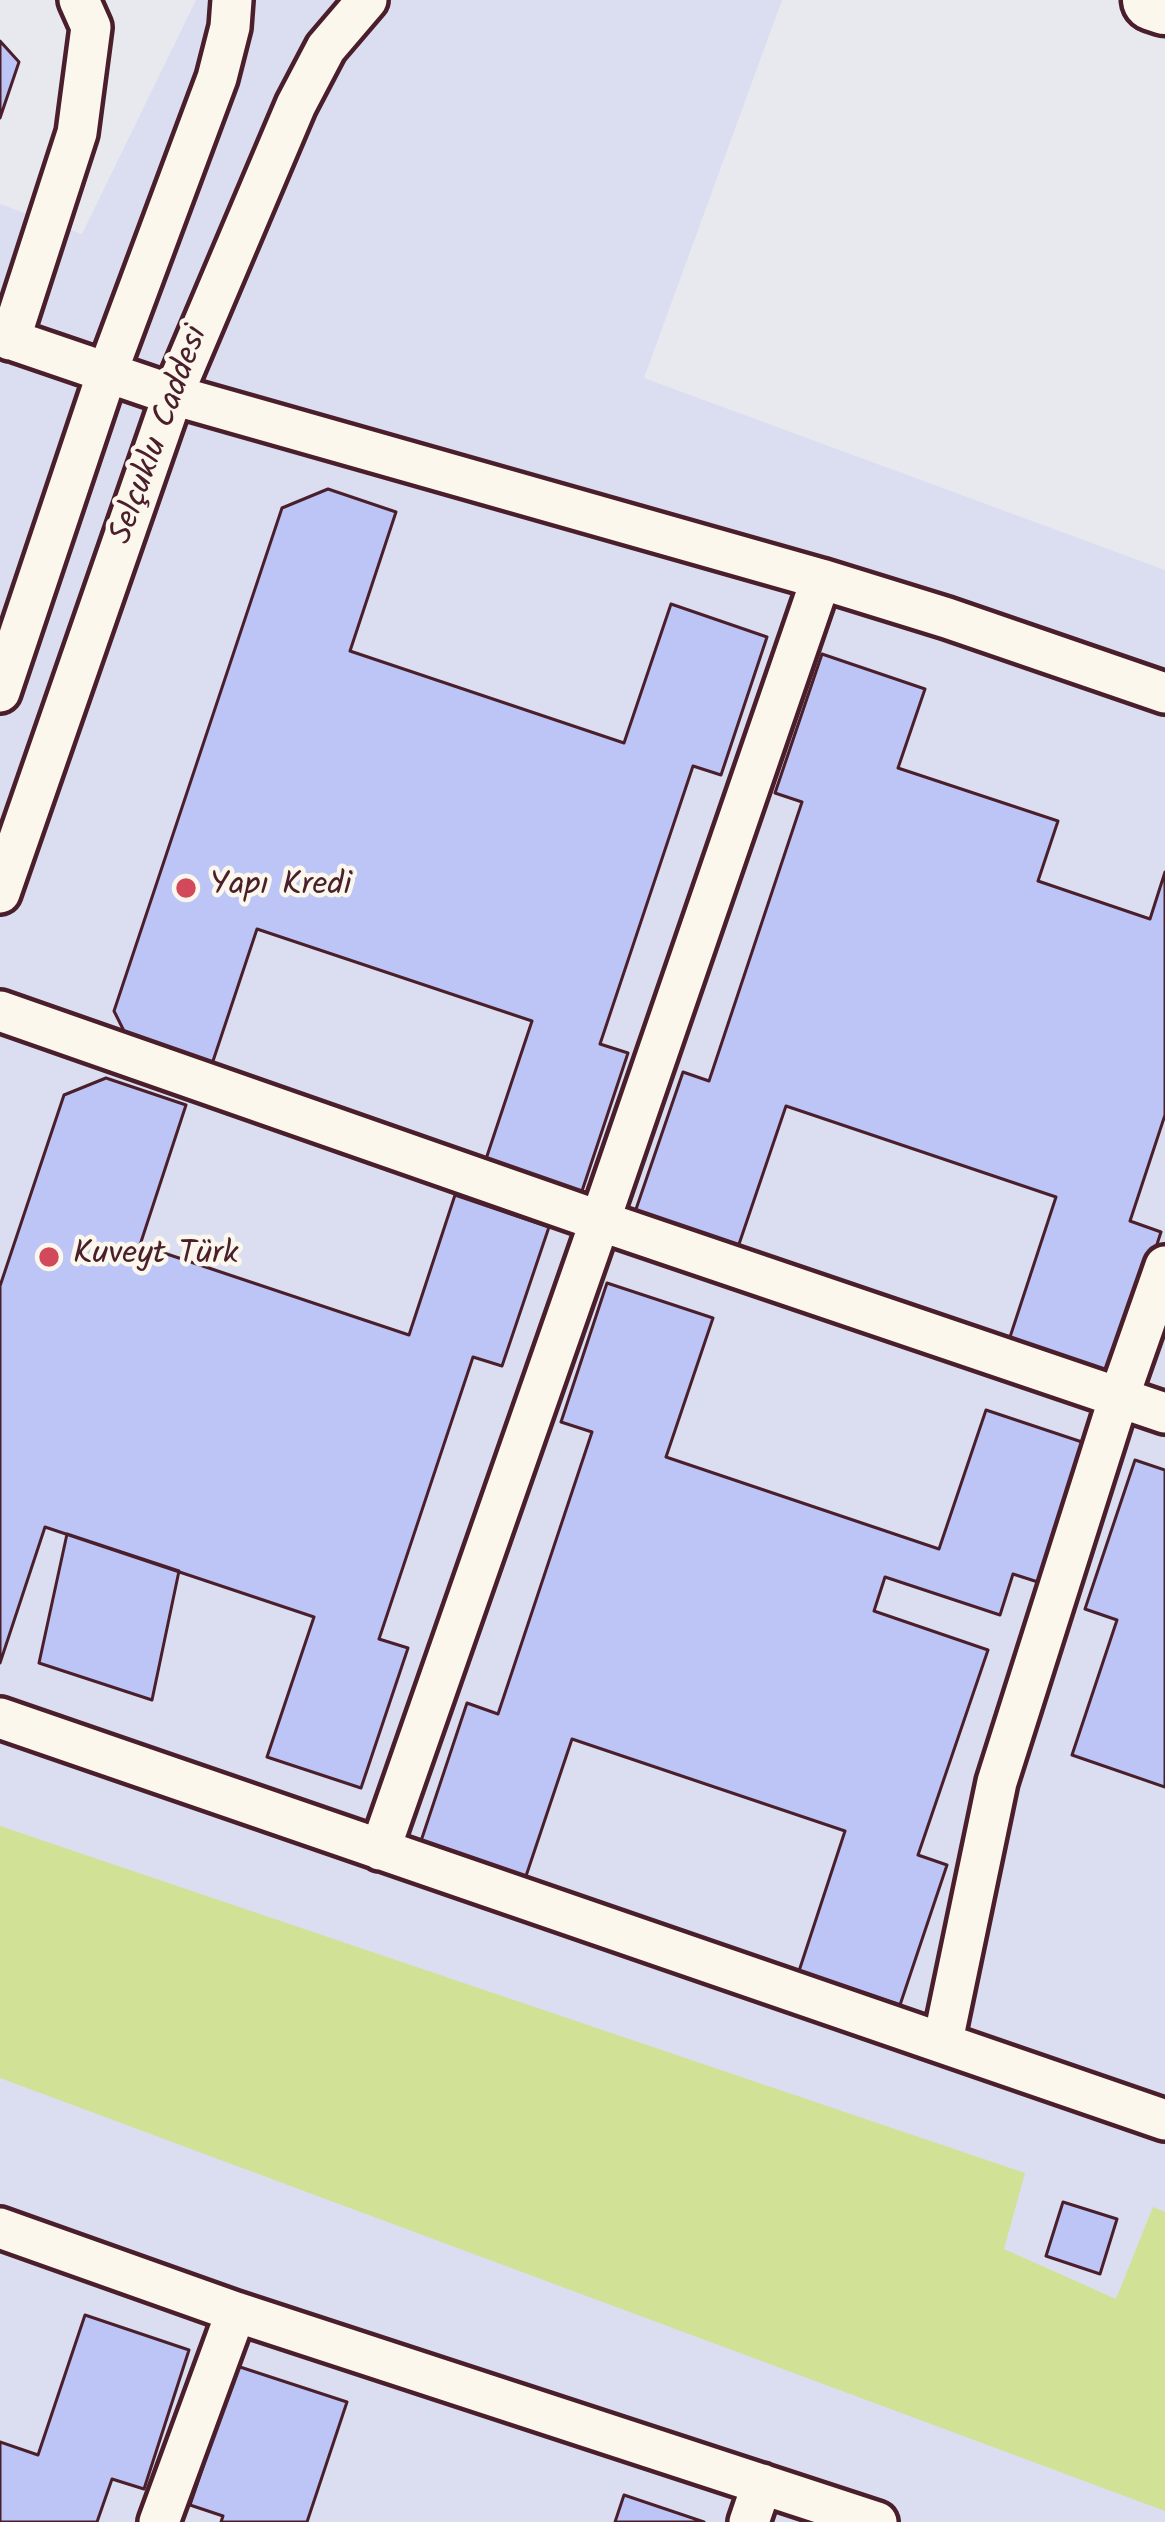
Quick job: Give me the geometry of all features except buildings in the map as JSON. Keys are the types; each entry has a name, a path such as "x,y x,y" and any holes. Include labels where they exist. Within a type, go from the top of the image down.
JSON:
{"highway":[{"path":"1153,0 1165,4"}],"street":[{"path":"80,0 91,27 77,133 5,338 173,395 821,579 1165,693"},
{"path":"0,692 107,373 217,78 232,0"},
{"name":"Selçuklu Caddesi","path":"0,893 173,395 296,105 326,48 367,0"},
{"path":"380,1850 821,579"},
{"path":"0,1011 1165,1413"},
{"path":"943,2041 997,1782 1165,1266"},
{"path":"0,1718 1165,2120"},
{"path":"0,2228 236,2312 878,2522"},
{"path":"160,2522 236,2312"},
{"path":"749,2522 762,2484"}],"shaded area":[{"path":"196,0 782,0 644,378 1165,570 1165,2522 0,2522 0,204 82,234"}],"green space":[{"path":"0,1826 1025,2173 1004,2249 1116,2299 1153,2207 1165,2212 1165,2511 0,2078"}],"place":[{"name":"Yapı Kredi","path":"186,888"},
{"name":"Kuveyt Türk","path":"49,1257"}]}
